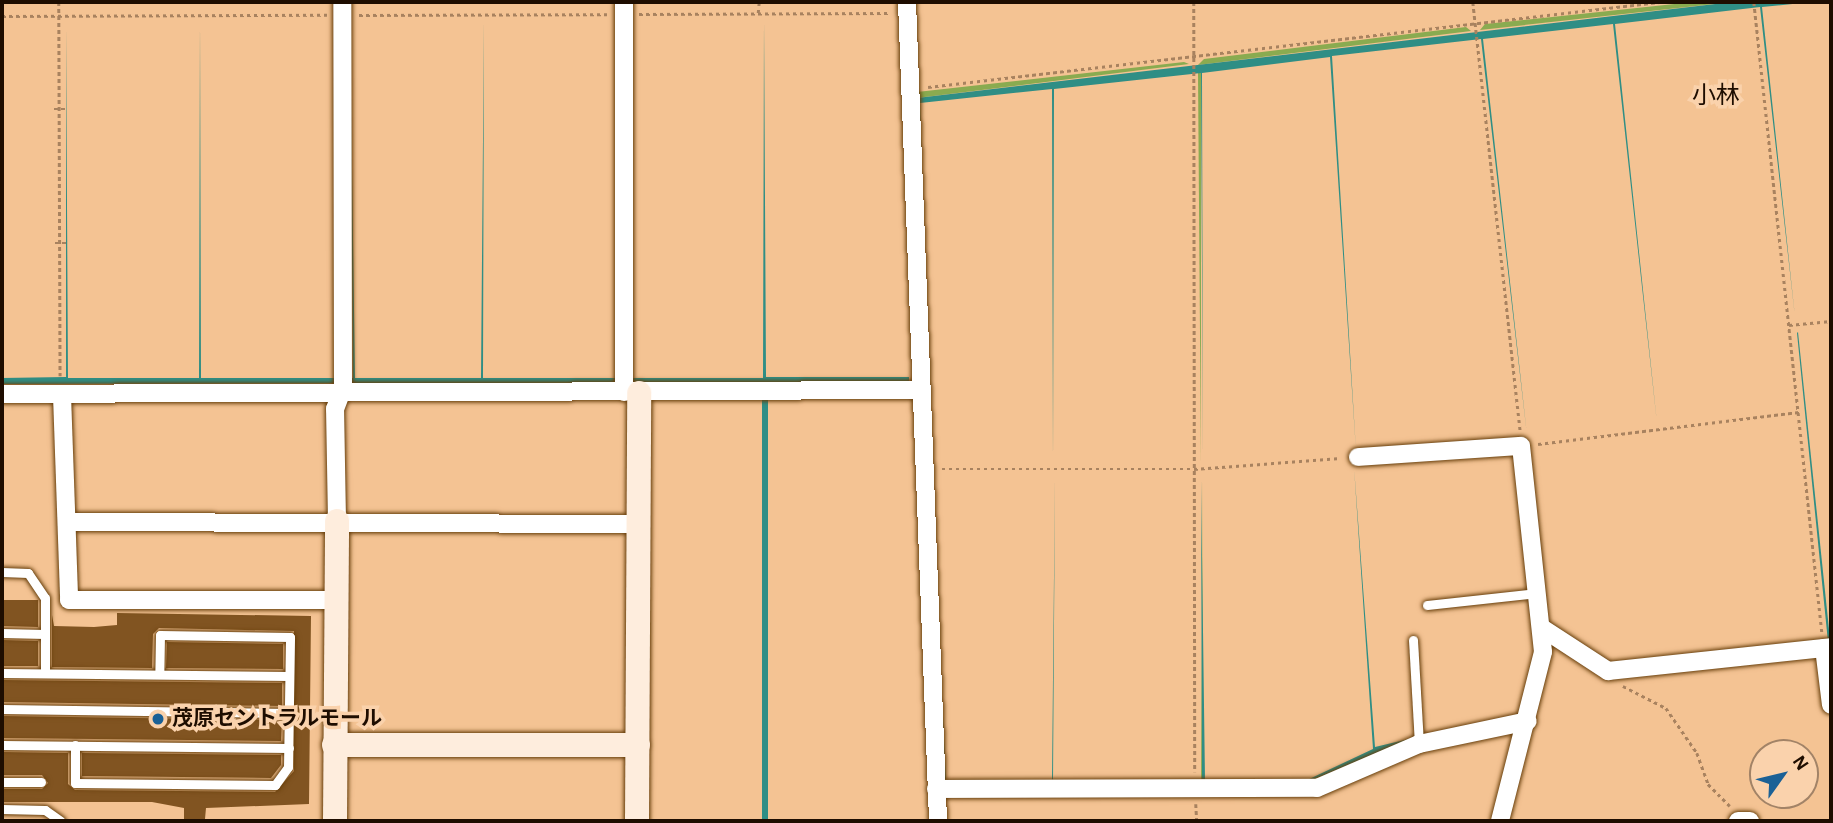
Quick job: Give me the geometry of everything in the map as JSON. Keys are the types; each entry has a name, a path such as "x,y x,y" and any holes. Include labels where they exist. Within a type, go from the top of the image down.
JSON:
{"street":[{"path":"907,7 921,390 921,469 938,821"},
{"path":"335,821 342,8"},
{"path":"624,8 632,393 638,524 638,821"},
{"path":"2,394 340,395 921,390"},
{"path":"62,395 69,600 335,600"},
{"path":"1358,457 1521,446 1540,592 1542,628 1528,720 1500,821"},
{"path":"68,522 638,524"},
{"path":"1542,628 1608,671 1828,647 1831,705"},
{"path":"936,789 1317,788 1419,744 1528,720"},
{"path":"334,745 638,745"}],"lane":[{"path":"2,572 28,573 45,598 45,673"},
{"path":"1427,605 1540,592"},
{"path":"2,634 45,634"},
{"path":"75,745 75,783 275,785 288,767 289,637 160,635 159,674"},
{"path":"1413,640 1419,744"},
{"path":"2,673 289,676"},
{"path":"2,709 289,713"},
{"path":"2,745 289,748"},
{"path":"2,782 41,782"},
{"path":"2,809 45,810 61,821"}],"path":[{"path":"59,2 57,109 62,395"},
{"path":"758,13 759,2"},
{"path":"1194,2 1197,821"},
{"path":"1473,2 1521,446 1799,412"},
{"path":"911,89 1659,2"},
{"path":"1754,2 1828,647"},
{"path":"2,16 342,8 624,8 758,13 907,7"},
{"path":"57,109 67,109"},
{"path":"55,243 68,243"},
{"path":"1789,325 1831,321"},
{"path":"921,469 1194,469 1358,457"},
{"path":"1608,671 1630,693 1666,708 1690,741 1708,784 1743,820"}],"green space":[{"path":"1693,2 1732,2 1480,30 1485,24"},
{"path":"1466,27 1471,31 1198,65 1204,59"},
{"path":"1184,62 1189,64 917,98 917,92"},
{"path":"1201,72 1201,464 1198,73"},
{"path":"1203,473 1202,782 1305,783 1201,782"},
{"path":"1382,746 1310,782 1305,783"}],"water":[{"path":"1732,2 1812,2 1762,7 1795,317 1760,7 1615,24 1657,423 1613,24 1483,39 1527,435 1481,39 1332,56 1356,451 1330,57 1202,73 1203,465 1201,73 1054,89 1053,464 1052,89 920,103 931,465 917,98"},
{"path":"484,19 483,378 763,378 764,19 766,377 909,377 909,382 2,384 2,378 66,377 66,26 68,378 199,378 200,20 201,378 353,378 350,25 355,378 481,378"},
{"path":"1797,333 1830,639 1828,642"},
{"path":"762,397 768,397 768,821 762,821"},
{"path":"1354,467 1375,747 1413,738 1305,783 1202,782 1201,479 1205,780 1305,781 1373,749"},
{"path":"1055,473 1053,781 944,783 942,695 946,781 1052,781"}],"building":[{"path":"2,600 38,600 38,627 2,626"},
{"path":"117,613 311,616 309,804 206,808 205,819 184,819 184,808 152,802 2,802 2,789 42,789 48,783 42,775 2,775 2,752 68,753 68,784 75,790 275,792 294,771 294,631 159,628 153,634 152,668 52,667 52,615 54,626 94,627 117,625"},
{"path":"2,640 38,641 38,666 2,666"},
{"path":"167,642 283,644 283,669 166,668"},
{"path":"2,680 282,683 282,706 2,702"},
{"path":"2,716 282,720 281,741 2,738"},
{"path":"82,753 281,755 281,765 271,778 82,776"}],"place":[{"name":"茂原セントラルモール","path":"158,719"}],"district":[{"name":"小林","path":"1716,97"}]}
